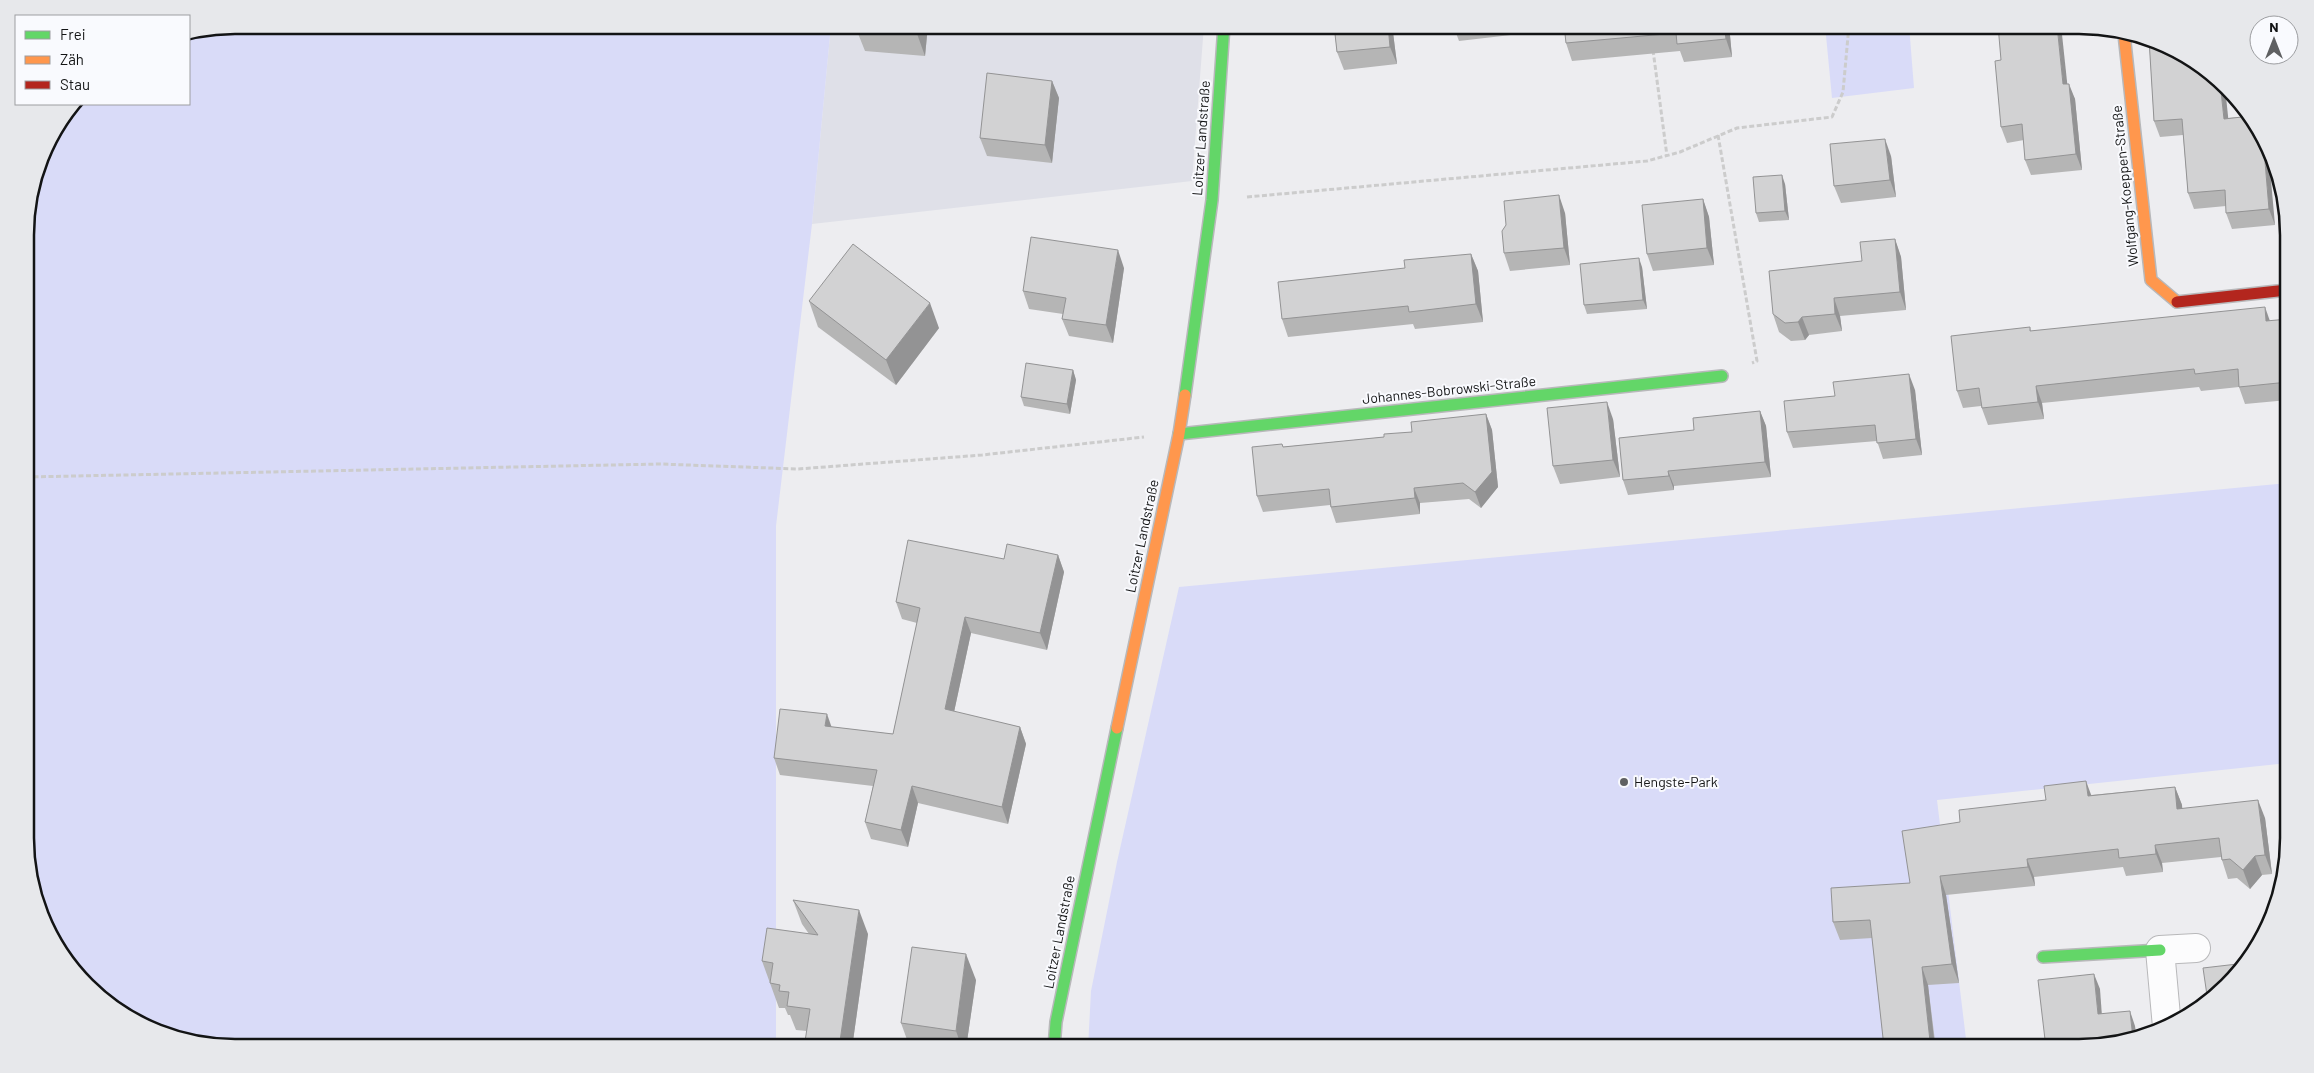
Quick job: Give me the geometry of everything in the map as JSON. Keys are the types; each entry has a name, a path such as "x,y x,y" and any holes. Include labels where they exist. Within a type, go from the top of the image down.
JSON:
{"street":[{"name":"Loitzer Landstraße","path":"1055,1039 1056,1022 1076,921 1179,434 1212,200 1223,34"},
{"name":"Wolfgang-Koeppen-Straße","path":"2125,40 2150,280 2176,302 2280,291"},
{"name":"Johannes-Bobrowski-Straße","path":"1179,434 1722,376"},
{"path":"2043,957 2196,948"},
{"path":"2160,950 2166,1020"}],"path":[{"path":"1212,200 1647,162 1737,128 1832,117 1843,92 1848,34"},
{"path":"1652,44 1667,156"},
{"path":"1718,135 1758,361 1722,376"},
{"path":"34,477 660,464 798,469 982,455 1179,434"}],"shaded area":[{"path":"222,34 830,34 812,224 776,526 776,1039 209,1038 170,1029 146,1019 112,998 75,961 54,927 44,903 34,851 35,209 44,170 54,146 81,105 190,105 190,39"},
{"path":"830,34 1203,34 1192,181 812,224"},
{"path":"1826,34 1910,34 1914,88 1832,98"},
{"name":"Hengste-Park","path":"2280,484 2280,764 1937,800 1966,1039 1088,1039 1091,991 1117,862 1179,587"}],"building":[{"path":"1335,34 1389,34 1390,47 1337,52"},
{"path":"1565,34 1665,34 1566,43"},
{"path":"1676,34 1725,34 1726,39 1677,44"},
{"path":"1999,34 2058,34 2063,84 2069,84 2076,154 2025,160 2022,124 2001,127 1995,61 2001,60"},
{"path":"2149,46 2180,61 2212,84 2221,93 2224,119 2242,117 2265,157 2269,209 2226,213 2225,190 2188,193 2182,119 2154,121"},
{"path":"987,73 1052,81 1045,145 980,138"},
{"path":"1885,139 1890,180 1834,186 1830,144"},
{"path":"1782,175 1785,211 1756,213 1753,177"},
{"path":"1559,195 1564,248 1504,253 1502,231 1506,225 1504,201"},
{"path":"1703,199 1707,248 1647,254 1642,205"},
{"path":"1031,237 1118,250 1106,325 1062,319 1066,298 1023,291"},
{"path":"1895,239 1900,292 1834,298 1835,314 1802,317 1798,322 1785,323 1773,314 1769,271 1862,261 1860,242"},
{"path":"853,244 930,303 886,360 809,301"},
{"path":"1471,254 1476,304 1409,312 1408,306 1282,319 1278,282 1405,268 1404,260"},
{"path":"1639,258 1643,300 1584,305 1580,264"},
{"path":"2265,307 2266,321 2280,320 2280,383 2239,387 2238,369 2195,374 2194,369 2036,386 2038,402 1982,408 1979,388 1957,391 1951,336 2030,327 2030,331"},
{"path":"1026,363 1073,370 1067,404 1021,397"},
{"path":"1909,374 1916,439 1877,443 1875,425 1787,432 1784,401 1835,396 1833,382"},
{"path":"1607,402 1613,460 1553,466 1547,408"},
{"path":"1760,411 1765,462 1668,471 1669,476 1623,480 1619,438 1694,430 1693,418"},
{"path":"1486,414 1492,472 1475,492 1463,483 1414,488 1415,498 1331,507 1329,489 1257,496 1252,447 1282,444 1283,447 1384,437 1384,434 1412,432 1411,422"},
{"path":"908,540 1004,559 1007,544 1058,555 1040,633 965,617 945,709 1020,727 1002,807 912,786 901,830 865,822 877,770 774,758 780,709 827,714 825,726 893,734 920,608 896,602"},
{"path":"2086,781 2088,796 2175,787 2177,809 2258,800 2265,855 2255,856 2243,870 2230,859 2222,860 2219,838 2155,845 2156,854 2119,858 2118,849 2027,859 2028,867 1940,876 1952,964 1922,967 1930,1039 1883,1039 1870,920 1833,922 1831,888 1910,883 1902,831 1960,822 1959,810 2046,800 2044,786"},
{"path":"793,900 859,910 840,1039 805,1039 810,1009 787,1006 789,992 779,991 780,985 770,983 773,963 762,961 767,928 818,935"},
{"path":"912,947 966,954 956,1031 901,1023"},
{"path":"2236,964 2207,994 2203,968"},
{"path":"2094,974 2098,1014 2130,1011 2132,1032 2105,1038 2045,1039 2038,980"}],"traffic: fast":[{"path":"1185,395 1212,200 1223,34"},
{"path":"1179,434 1722,376"},
{"path":"1055,1039 1056,1022 1117,728"},
{"path":"2043,957 2160,950"}],"traffic: slow":[{"path":"2125,40 2151,280 2177,302"},
{"path":"1117,728 1179,434 1185,395"}],"traffic: jam":[{"path":"2177,302 2280,291"}],"place":[{"name":"Hengste-Park","path":"1624,782"}]}
